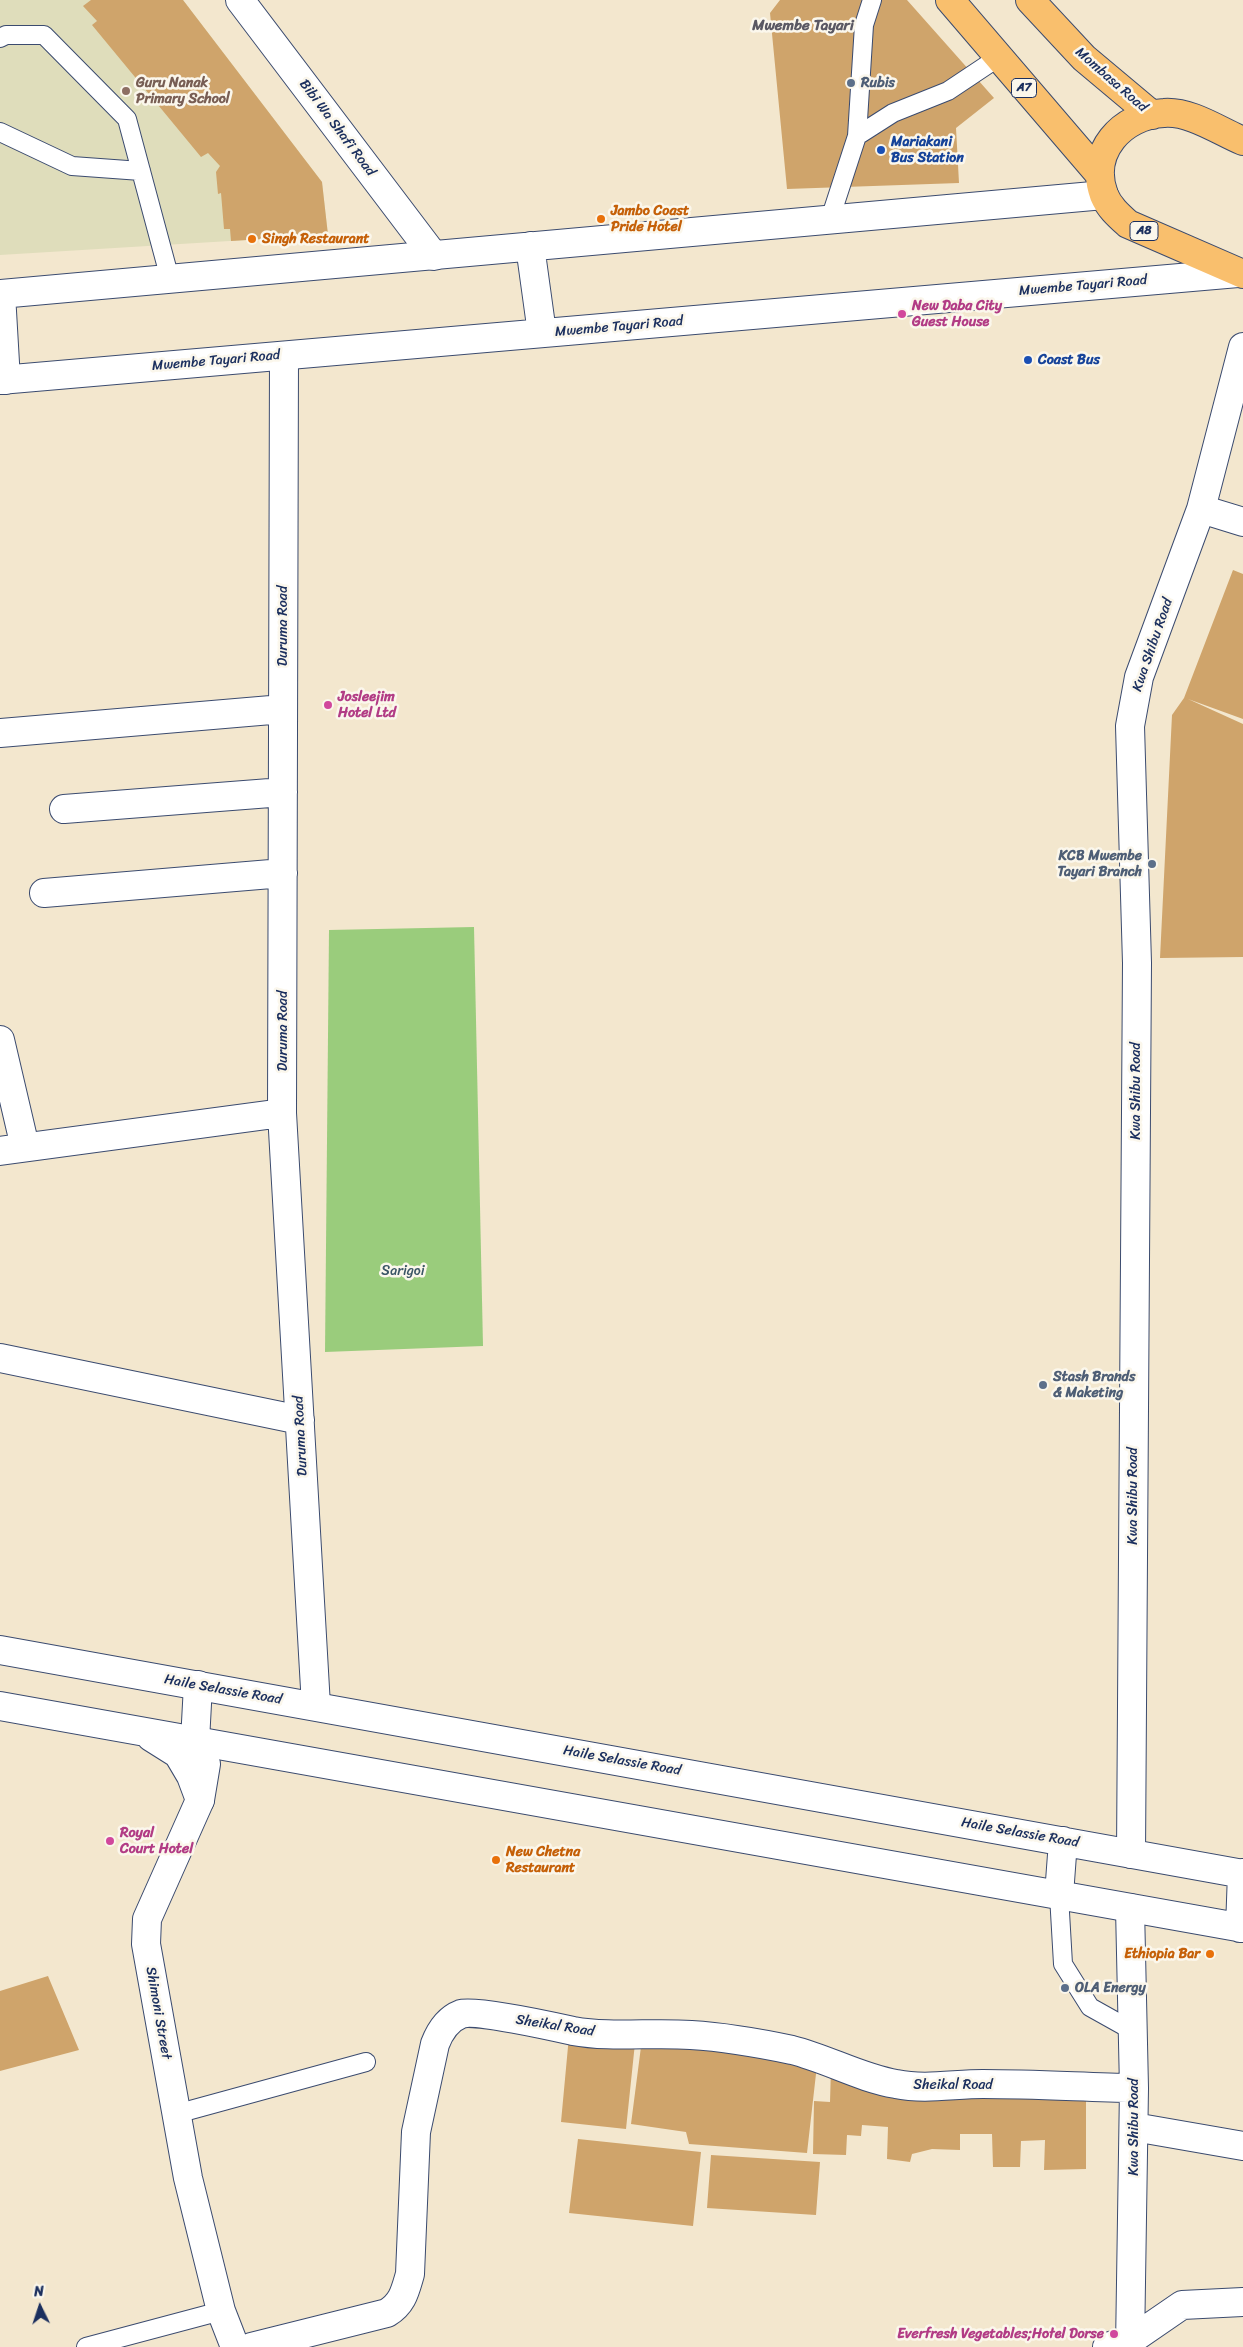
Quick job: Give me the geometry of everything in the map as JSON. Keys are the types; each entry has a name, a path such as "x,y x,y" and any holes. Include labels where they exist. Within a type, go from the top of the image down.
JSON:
{"highway":[{"name":"A7","path":"950,0 999,57 1102,185"},
{"name":"Mombasa Road","path":"1030,0 1084,58 1152,115"},
{"path":"1102,185 1100,160 1108,145 1124,126 1137,118 1163,113 1184,115 1241,137"},
{"name":"A8","path":"1102,185 1113,210 1128,224 1241,273"}],"street":[{"name":"Bibi Wa Shafi Road","path":"240,0 434,256"},
{"path":"3,380 1,294 830,219 1102,185"},
{"path":"530,246 542,333"},
{"name":"Mwembe Tayari Road","path":"3,380 1241,273"},
{"name":"Kwa Shibu Road","path":"1131,1854 1136,963 1130,726 1139,677 1201,509 1243,347"},
{"name":"Duruma Road","path":"284,356 282,1113 316,1706"},
{"path":"1201,509 1243,522"},
{"path":"0,733 283,709"},
{"path":"64,809 283,792"},
{"path":"44,893 283,873"},
{"path":"0,1040 12,1149 282,1113"},
{"path":"0,1358 300,1420"},
{"name":"Haile Selassie Road","path":"0,1650 1242,1874"},
{"name":"Shimoni Street","path":"198,1685 195,1741 206,1764 200,1800 147,1919 147,1954 188,2178 221,2311 235,2347"},
{"path":"0,1706 1242,1928 1242,1874"},
{"path":"144,1732 178,1754 191,1776 200,1800"},
{"path":"1059,1895 1063,1841"},
{"name":"Kwa Shibu Road","path":"1123,2345 1134,2127 1130,1908"},
{"name":"Sheikal Road","path":"251,2347 388,2313 398,2306 404,2296 410,2274 416,2132 435,2044 439,2032 462,2013 524,2021 582,2033 691,2035 750,2042 792,2050 828,2061 852,2072 896,2084 935,2087 981,2084 1134,2088"},
{"path":"1134,2127 1243,2146"},
{"path":"1123,2345 1182,2305 1243,2302"}],"lane":[{"path":"830,219 857,136 864,25 872,0"},
{"path":"0,38 6,35 44,35 127,119 170,279"},
{"path":"857,136 893,114 948,91 999,57"},
{"path":"0,132 72,166 141,171"},
{"path":"1059,1895 1063,1964 1090,2007 1133,2031"},
{"path":"176,2114 366,2062"},
{"path":"86,2347 221,2311"}],"shaded area":[{"name":"Guru Nanak Primary School","path":"0,0 183,0 322,182 328,235 0,255"}],"green space":[{"name":"Sarigoi","path":"474,927 483,1346 325,1352 329,930"}],"building":[{"path":"91,0 183,0 322,182 328,235 231,241 230,229 224,229 221,193 218,194 216,172 220,166 208,153 201,157 92,25 97,21 83,6"},
{"path":"780,0 907,0 994,98 956,128 959,183 787,189 770,13"},
{"path":"1233,570 1243,574 1243,719 1188,699 1243,724 1243,957 1160,958 1172,715 1184,698"},
{"path":"48,1976 79,2050 0,2071 0,1991"},
{"path":"569,2036 635,2043 626,2129 561,2122"},
{"path":"642,2039 817,2065 807,2153 689,2144 686,2132 631,2124"},
{"path":"831,2068 1086,2092 1086,2169 1044,2170 1045,2140 1021,2141 1020,2167 993,2167 992,2134 960,2134 960,2150 932,2149 912,2154 910,2162 887,2159 888,2127 862,2125 861,2136 847,2135 846,2155 813,2154 814,2101 830,2102"},
{"path":"578,2139 701,2152 693,2226 569,2213"},
{"path":"711,2155 820,2162 816,2215 707,2208"}],"place":[{"name":"Rubis","path":"851,83"},
{"name":"Guru Nanak Primary School","path":"126,91"},
{"name":"Mariakani Bus Station","path":"881,150"},
{"name":"Jambo Coast Pride Hotel","path":"601,219"},
{"name":"Singh Restaurant","path":"252,239"},
{"name":"New Daba City Guest House","path":"902,314"},
{"name":"Coast Bus","path":"1028,360"},
{"name":"Josleejim Hotel Ltd","path":"328,705"},
{"name":"KCB Mwembe Tayari Branch","path":"1152,864"},
{"name":"Stash Brands & Maketing","path":"1043,1385"},
{"name":"Royal Court Hotel","path":"110,1841"},
{"name":"New Chetna Restaurant","path":"496,1860"},
{"name":"Ethiopia Bar","path":"1210,1954"},
{"name":"OLA Energy","path":"1065,1988"},
{"name":"Everfresh Vegetables;Hotel Dorse","path":"1114,2334"}],"district":[{"name":"Mwembe Tayari","path":"803,26"}]}
